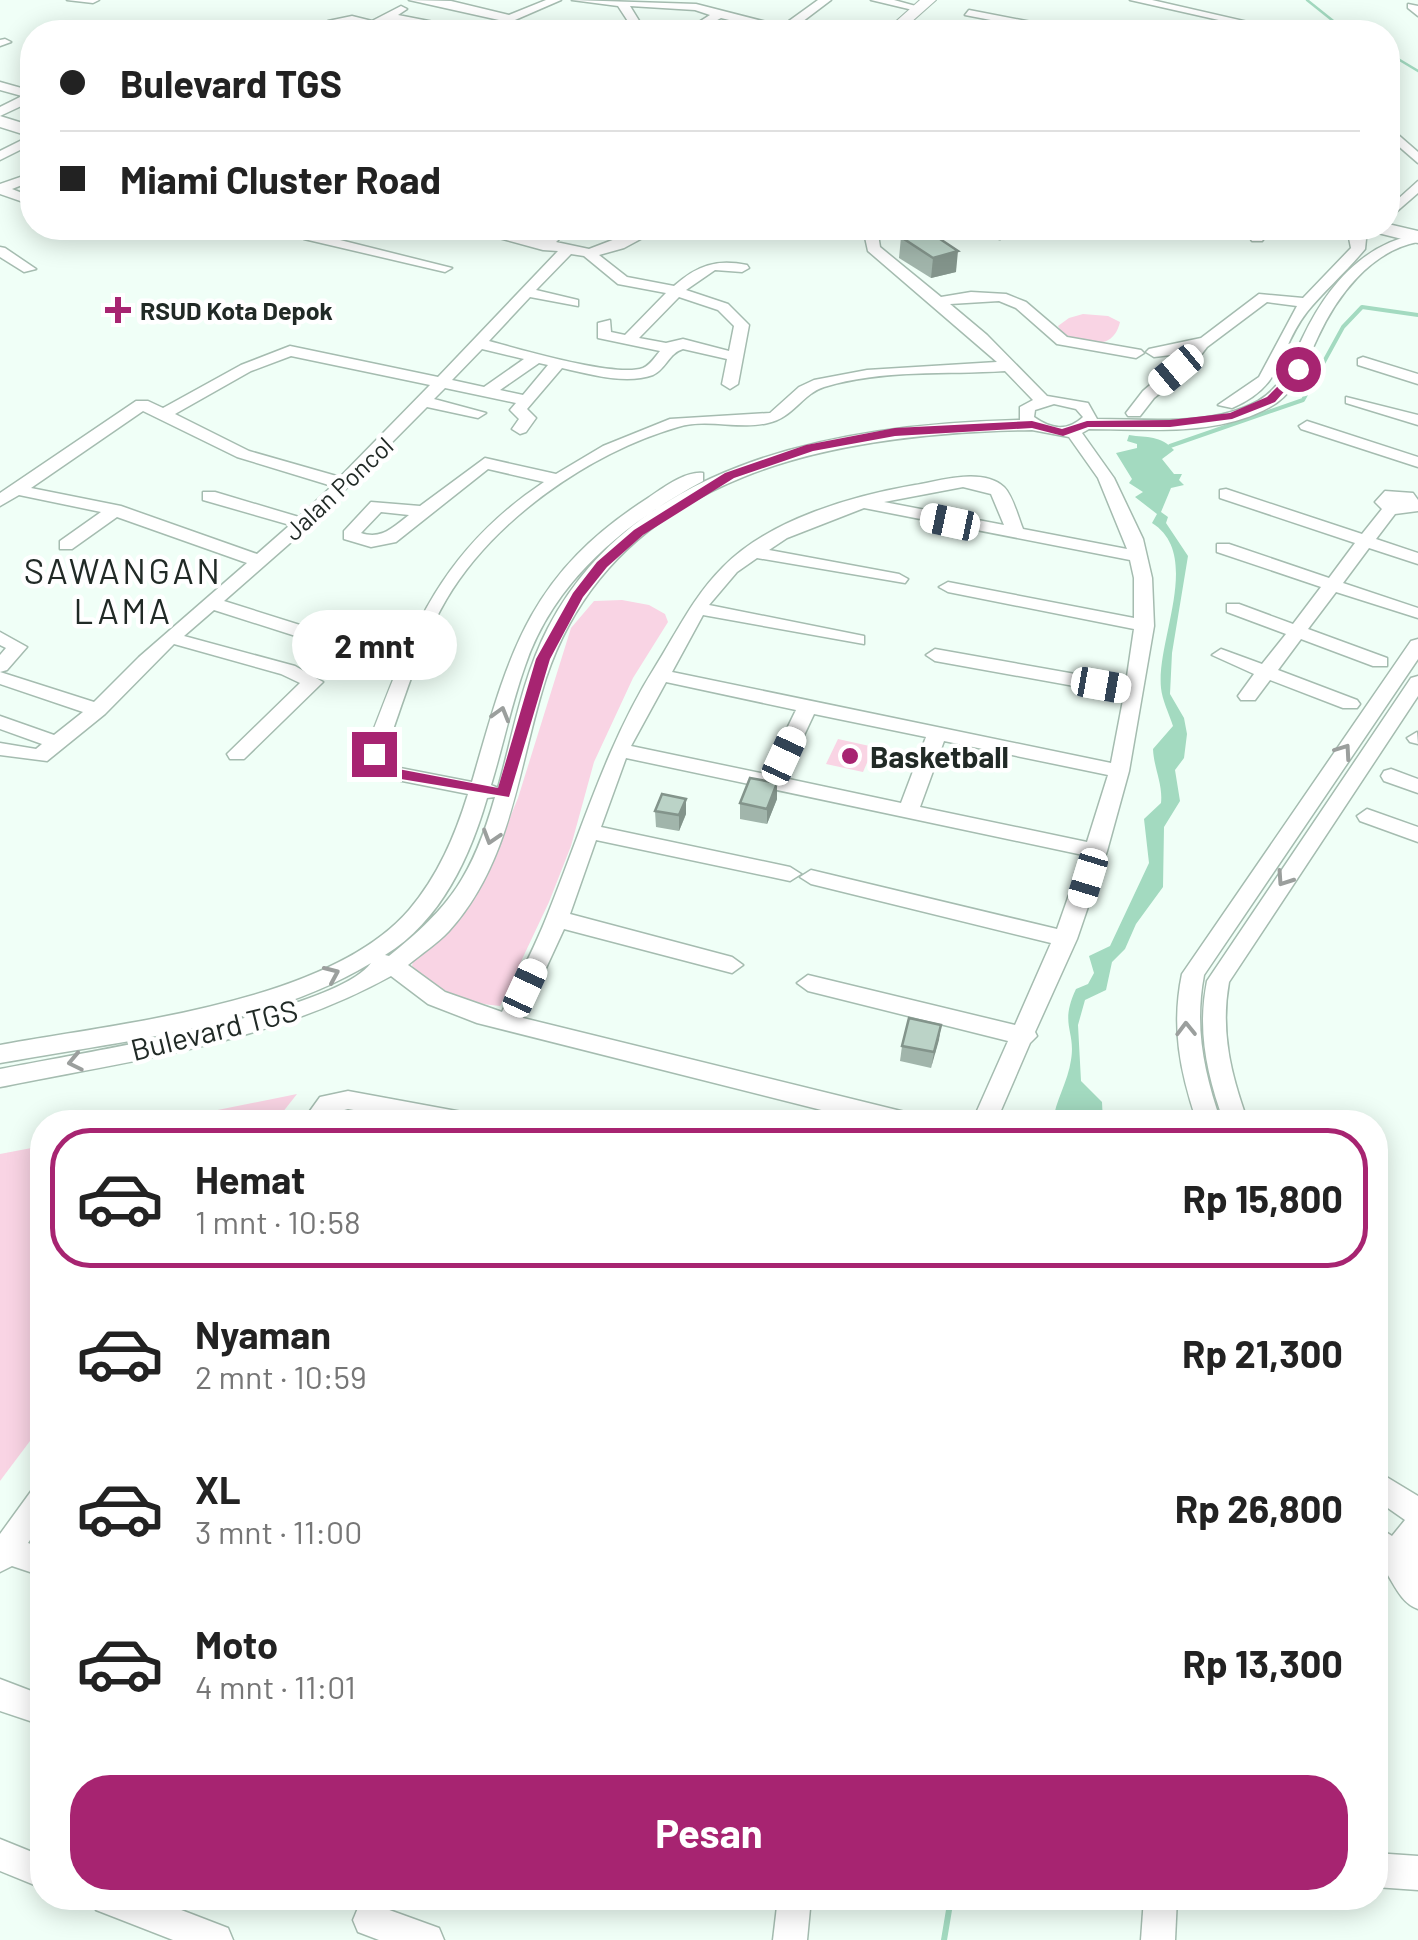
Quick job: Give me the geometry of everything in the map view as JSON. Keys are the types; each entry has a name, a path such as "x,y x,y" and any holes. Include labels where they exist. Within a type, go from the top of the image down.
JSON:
{"street":[{"path":"73,0 93,0"},
{"path":"383,20 415,0 451,4 510,19 555,0"},
{"path":"578,0 691,4 740,20"},
{"path":"797,20 825,0"},
{"path":"877,0 923,4"},
{"path":"1136,0 1230,20"},
{"path":"969,13 1003,20"},
{"path":"709,20 718,15"},
{"path":"388,17 406,20"},
{"path":"1400,203 1418,185"},
{"path":"1083,422 1198,421 1232,416 1260,406 1291,380 1314,328 1344,287 1380,250 1413,239"},
{"path":"326,240 446,268"},
{"path":"518,240 588,254 631,240"},
{"path":"543,246 553,240"},
{"path":"872,240 874,248 1009,366 1033,412 1051,432 1134,413 1200,410 1230,403 1252,392 1271,374 1297,316 1342,265 1354,240"},
{"path":"975,248 986,240"},
{"path":"1366,240 1380,250"},
{"path":"0,251 30,269"},
{"name":"Jalan Poncol","path":"58,743 302,523 444,382 566,251"},
{"path":"588,254 623,281 676,291 723,307 736,316 742,325 730,384"},
{"path":"1342,265 1359,271"},
{"path":"628,340 676,291 708,267 742,268"},
{"path":"1324,282 1344,287"},
{"path":"526,292 573,303"},
{"path":"938,302 981,295 1010,299 1062,341 1148,354 1200,347"},
{"path":"1134,413 1148,395 1194,358 1200,347 1264,297 1309,303"},
{"path":"605,323 602,335 670,348"},
{"path":"478,343 536,358 639,373 652,370 670,348 680,344 733,356"},
{"path":"166,413 246,368 290,351 526,400"},
{"path":"1148,354 1176,370"},
{"path":"487,392 536,358"},
{"path":"520,429 528,418 518,412 558,362"},
{"path":"1362,362 1418,379"},
{"path":"504,794 389,772 377,764 374,754 417,644 446,586 498,528 559,480 635,439 680,421 742,423 780,415 805,390 818,384 889,374 1009,366"},
{"path":"1352,400 1418,420"},
{"path":"424,402 478,413"},
{"path":"990,1110 1066,939 1096,851 1119,771 1145,626 1138,556 1074,402 1033,412"},
{"path":"0,501 142,404 243,454 342,482"},
{"name":"Bulevard TGS","path":"0,1054 270,997 364,959 405,928 438,892 461,848 517,658 565,597 639,532 685,500 745,469 810,448 1033,412"},
{"path":"1307,426 1418,462"},
{"path":"420,512 485,463 559,480"},
{"path":"509,1023 556,919 618,750 658,675 715,584 780,534 859,503 937,486 984,484 998,492 1016,535"},
{"path":"18,490 115,510 260,561"},
{"path":"1226,494 1418,559"},
{"path":"209,496 302,523"},
{"path":"859,503 1138,556"},
{"path":"1248,696 1366,541 1411,503"},
{"path":"66,545 115,510"},
{"path":"1223,548 1415,612"},
{"path":"753,552 899,579"},
{"path":"948,587 1145,626"},
{"name":"Bulevard TGS","path":"0,1078 272,1020 332,997 393,964 435,932 468,892 486,855 565,597"},
{"path":"212,603 312,635"},
{"path":"698,608 857,640"},
{"path":"1233,608 1380,662"},
{"path":"0,638 18,647 0,666"},
{"path":"172,638 288,670 312,682 311,688 237,754"},
{"path":"1204,1110 1184,1034 1192,974 1418,645"},
{"path":"935,655 1135,691"},
{"path":"1221,655 1350,704"},
{"path":"658,675 1119,771"},
{"path":"0,678 98,710"},
{"path":"1232,1110 1218,1073 1212,1040 1212,1009 1218,981 1418,682"},
{"path":"772,781 808,706"},
{"path":"0,722 58,743"},
{"path":"909,810 938,733"},
{"path":"0,749 36,757 58,743"},
{"path":"618,750 1096,851"},
{"path":"1391,776 1418,786"},
{"path":"1367,816 1418,836"},
{"path":"590,832 800,875 1066,939"},
{"path":"556,919 732,965"},
{"path":"364,959 393,964 428,994 509,1023 857,1110"},
{"path":"808,982 1025,1036"},
{"path":"323,1110 328,1104 348,1100 400,1110"},
{"path":"1388,1491 1418,1512"},
{"path":"30,1516 3,1554 30,1560"},
{"path":"1400,1563 1404,1540 1418,1526"},
{"path":"1388,1551 1400,1563 1418,1595"},
{"path":"0,1695 30,1706"},
{"path":"0,1855 30,1867"},
{"path":"1388,1871 1418,1874"},
{"path":"139,1910 216,1940"},
{"path":"790,1940 794,1910"},
{"path":"1158,1940 1160,1910"},
{"path":"370,1920 427,1940"}],"shaded area":[{"path":"1083,314 1108,316 1120,322 1105,342 1064,337 1058,326"},
{"path":"1129,435 1169,445 1174,450 1162,459 1174,474 1182,474 1179,480 1184,485 1171,488 1161,512 1168,517 1166,523 1188,556 1172,653 1170,694 1184,718 1187,734 1184,758 1175,770 1180,801 1164,827 1163,887 1136,924 1125,949 1112,962 1106,990 1085,1000 1078,1025 1081,1081 1102,1102 1102,1110 1055,1110 1071,1060 1071,1001 1076,989 1088,984 1094,973 1089,956 1110,946 1149,863 1144,819 1161,803 1153,749 1173,726 1161,688 1161,668 1174,600 1174,556 1167,537 1152,523 1157,514 1135,497 1143,492 1129,483 1132,479 1116,453 1137,448 1137,444 1127,441"},
{"path":"622,600 649,605 665,614 668,622 633,678 594,762 571,846 549,902 500,1006 453,994 412,966 414,957 464,914 492,861 518,798 571,628 594,601"},
{"name":"Basketball","path":"838,739 874,747 863,772 826,764"},
{"path":"297,1094 284,1110 218,1110"},
{"path":"30,1148 30,1441 0,1481 0,1154"}],"building":[{"path":"906,240 942,240 958,251 933,258"},
{"path":"750,778 777,783 767,809 740,803"},
{"path":"662,794 686,799 679,815 655,811"},
{"path":"909,1018 941,1025 934,1052 902,1046"}],"waterway":[{"path":"1307,0 1332,20"},
{"path":"1400,60 1418,71"},
{"path":"1170,446 1303,400 1343,327 1362,307 1418,315"},
{"path":"944,1940 949,1910"}],"place":[{"name":"RSUD Kota Depok","path":"118,310"},
{"name":"Basketball","path":"850,756"}],"district":[{"name":"SAWANGAN LAMA","path":"123,590"}],"route":[{"path":"374,754 382,769 401,776 504,794 543,659 577,596 602,564 639,532 685,500 730,476 810,448 895,432 1032,424 1051,432 1073,432 1087,424 1170,423 1232,416 1271,399 1298,369"}]}
